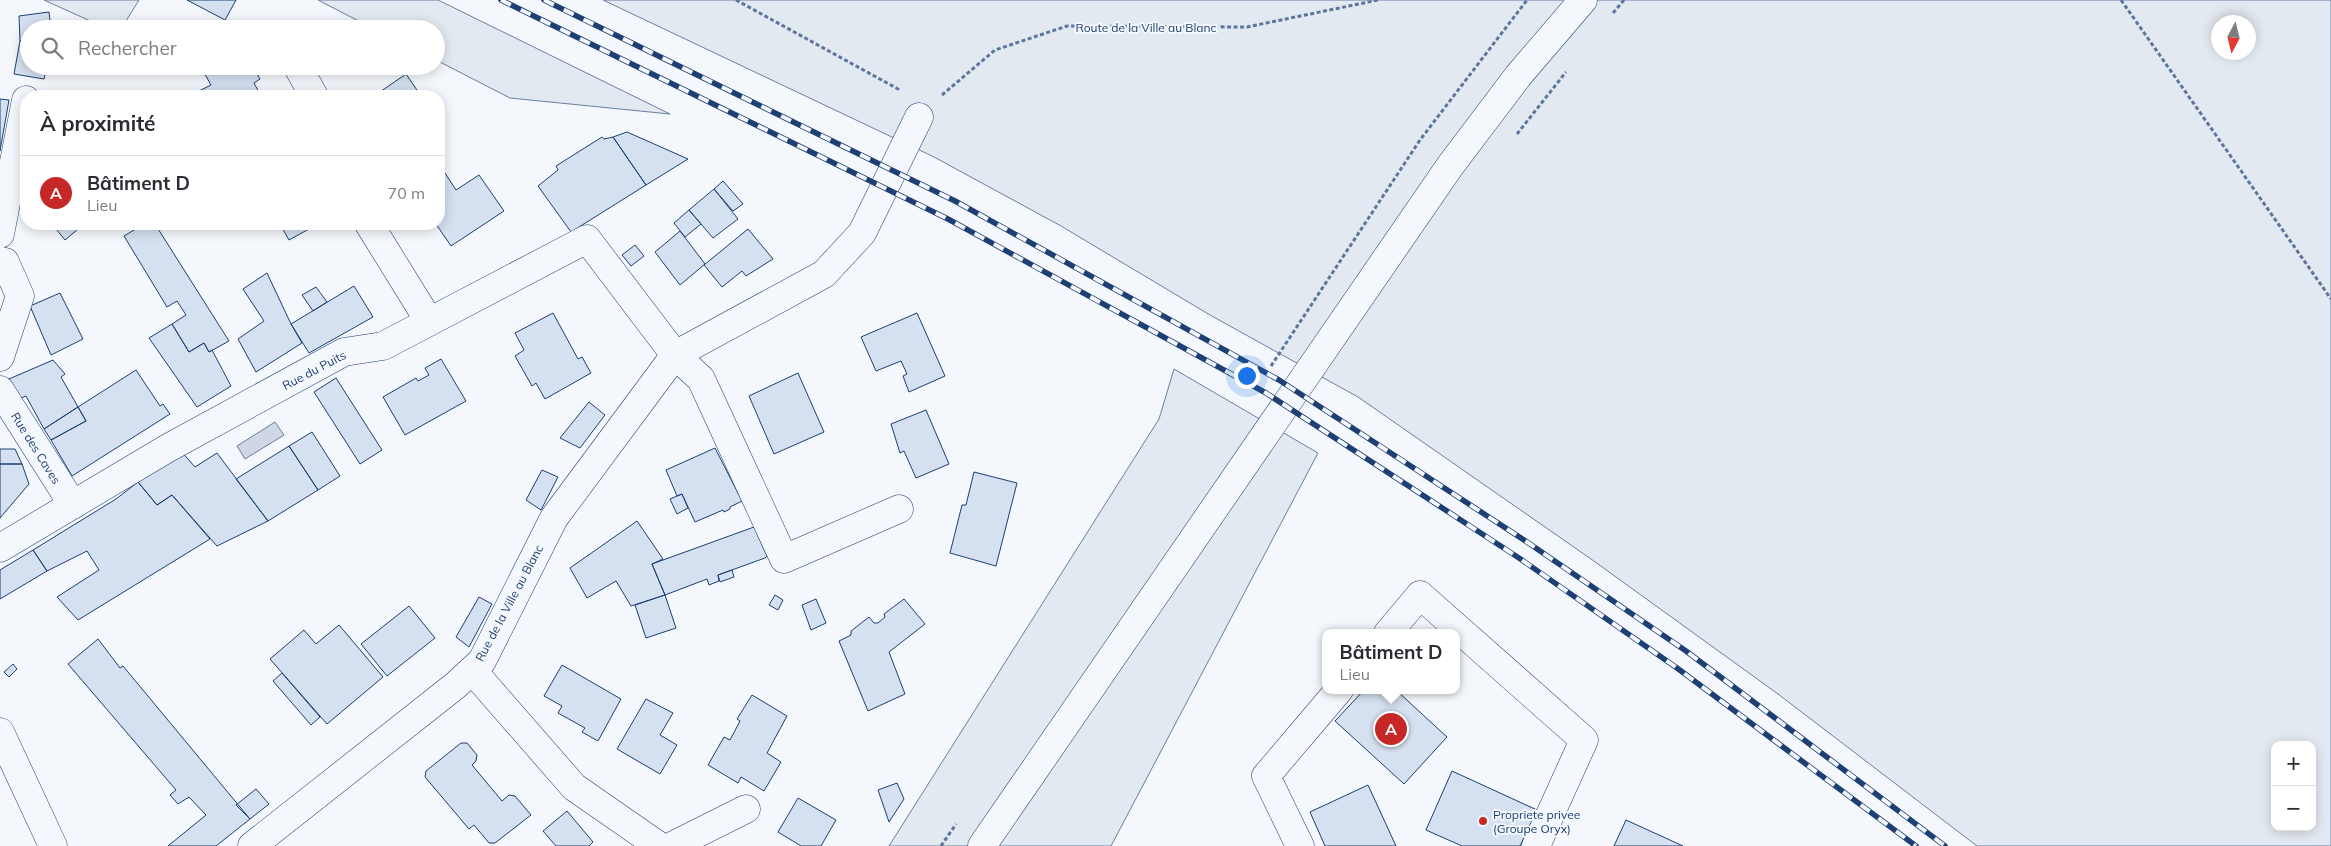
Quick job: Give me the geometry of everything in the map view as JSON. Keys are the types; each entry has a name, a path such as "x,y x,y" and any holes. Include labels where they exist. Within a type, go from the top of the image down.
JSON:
{"street":[{"path":"982,846 1450,166 1518,76 1583,0"},
{"path":"302,75 311,90"},
{"name":"Rue de la Ville au Blanc","path":"252,846 456,686 482,661 554,518 675,355 824,274 862,233 919,117"},
{"path":"0,234 20,133"},
{"path":"373,230 429,321"},
{"name":"Rue du Puits","path":"0,548 168,448 344,352 383,346 588,240 675,355"},
{"path":"0,261 5,262 20,296 0,357"},
{"path":"675,355 701,378 784,559 899,509"},
{"name":"Rue des Caves","path":"0,390 73,505"},
{"path":"1391,629 1420,595 1458,629"},
{"path":"1460,630 1584,740 1536,846"},
{"path":"472,670 574,787 658,846"},
{"path":"1300,846 1266,776 1336,694"},
{"path":"0,732 53,846"},
{"path":"672,846 746,809"}],"path":[{"path":"736,0 898,88 919,117"},
{"name":"Route de la Ville au Blanc","path":"919,117 995,50 1067,26 1247,27 1378,0"},
{"path":"1268,370 1420,140 1527,0"},
{"path":"2121,0 2331,299"},
{"path":"940,846 958,821"}],"shaded area":[{"path":"44,0 139,0 127,20 88,20"},
{"path":"318,0 438,0 670,114 510,98 445,65 445,20 357,20"},
{"path":"603,0 2331,0 2331,846 1977,846 1778,694 1591,559 1358,397 1210,315 1061,226 934,157"},
{"path":"1174,369 1318,453 1111,846 889,846 1159,419"},
{"path":"275,422 284,435 245,459 237,446"}],"building":[{"path":"187,0 236,0 225,20"},
{"path":"49,12 50,20 20,20 20,41 19,16"},
{"path":"20,41 20,75 14,74"},
{"path":"20,75 45,75 44,79"},
{"path":"205,75 258,75 260,79 254,83 258,90 201,90 211,85"},
{"path":"407,75 417,90 383,90"},
{"path":"0,99 9,100 0,151"},
{"path":"627,132 688,159 646,185 613,137"},
{"path":"602,137 604,139 613,137 646,185 571,232 538,186 558,170 556,166"},
{"path":"445,173 456,190 479,175 504,211 451,246 440,230 445,230"},
{"path":"723,181 743,204 733,211 714,189"},
{"path":"714,189 738,219 713,238 689,210"},
{"path":"689,210 701,224 685,237 674,223"},
{"path":"748,229 773,259 746,276 742,271 722,287 704,265"},
{"path":"57,230 77,230 65,240"},
{"path":"134,230 159,230 229,341 209,352 204,343 189,352 172,324 186,315 177,301 167,307 124,236"},
{"path":"283,230 307,230 289,240"},
{"path":"680,231 705,264 680,285 655,252"},
{"path":"635,245 644,256 631,266 622,255"},
{"path":"267,273 302,343 256,372 238,339 264,321 243,289"},
{"path":"354,286 373,317 309,353 291,324"},
{"path":"316,287 327,302 313,311 302,295"},
{"path":"60,293 83,339 51,355 30,306"},
{"path":"553,313 578,359 582,357 591,373 545,399 536,383 532,386 515,356 524,350 515,333"},
{"path":"917,313 945,376 909,392 903,376 907,374 901,361 876,371 861,337"},
{"path":"172,324 189,352 204,343 209,352 212,350 231,386 197,407 149,338"},
{"path":"441,359 466,401 405,435 383,397 416,378 418,381 429,375 425,368"},
{"path":"53,360 65,374 61,377 78,407 44,429 26,396 19,399 9,379"},
{"path":"136,370 160,406 163,404 170,414 72,476 51,440 86,421 78,407"},
{"path":"798,373 824,432 774,454 749,396"},
{"path":"336,378 382,450 360,464 314,392"},
{"path":"589,402 605,415 580,448 560,438"},
{"path":"78,407 86,421 51,440 44,429"},
{"path":"926,410 949,464 916,478 904,451 900,453 891,424"},
{"path":"312,432 340,476 318,490 289,446"},
{"path":"289,446 318,490 268,521 236,479"},
{"path":"715,448 742,501 724,512 723,510 695,522 682,494 677,496 666,470"},
{"path":"0,449 15,449 22,464 0,464"},
{"path":"181,451 195,467 217,453 268,521 217,546 172,495 157,505 138,482"},
{"path":"0,464 22,464 29,484 0,518"},
{"path":"542,470 558,477 541,510 526,500"},
{"path":"974,472 1017,483 996,566 950,553 962,505 966,505"},
{"path":"138,482 157,505 172,495 210,539 78,620 57,597 99,570 87,551 47,571 33,550 116,499"},
{"path":"682,494 688,508 677,514 670,499"},
{"path":"637,521 663,559 652,564 665,595 631,606 616,581 587,598 570,568"},
{"path":"754,527 767,556 765,558 718,575 719,581 709,585 707,579 665,595 652,564"},
{"path":"33,550 47,571 0,599 0,570"},
{"path":"732,570 734,577 720,582 718,575"},
{"path":"665,595 676,628 646,638 635,605"},
{"path":"775,595 783,600 778,610 769,605"},
{"path":"479,597 492,604 469,647 456,637"},
{"path":"816,599 826,623 811,630 802,605"},
{"path":"904,599 925,624 889,652 905,694 868,711 839,641 851,635 851,631 869,617 874,623 878,623 885,617 884,614"},
{"path":"409,606 435,638 387,676 361,644"},
{"path":"339,625 383,677 327,724 270,659 304,630 316,644"},
{"path":"98,639 120,668 123,666 250,819 216,846 168,846 206,815 189,797 178,804 170,795 176,790 68,664"},
{"path":"13,664 17,669 9,677 4,672"},
{"path":"562,665 621,699 598,741 582,732 585,728 558,713 562,706 544,696"},
{"path":"282,673 320,717 311,725 273,681"},
{"path":"1360,694 1400,694 1447,737 1404,784 1335,721"},
{"path":"752,695 787,716 767,753 781,762 764,791 741,777 738,783 708,765 724,737 730,740 740,721 737,719"},
{"path":"646,699 673,713 660,735 677,745 660,774 617,749"},
{"path":"461,743 467,743 477,755 476,761 472,765 502,801 509,795 515,796 531,815 495,843 489,843 474,825 469,829 425,777 426,771"},
{"path":"1452,771 1537,810 1520,846 1462,846 1426,830"},
{"path":"897,783 904,799 889,822 878,790"},
{"path":"1368,785 1396,846 1325,846 1310,812"},
{"path":"256,789 269,804 250,819 236,805"},
{"path":"798,798 836,820 821,846 801,846 778,832"},
{"path":"567,811 593,842 589,846 556,846 543,831"},
{"path":"1626,820 1683,846 1614,846"}],"railway":[{"path":"501,0 948,219 1266,393 1519,558 1677,668 1916,846"},
{"path":"544,0 955,201 1279,380 1527,542 1686,651 1945,846"}],"place":[{"name":"Bâtiment D","path":"1391,729"},
{"name":"Propriete privee (Groupe Oryx)","path":"1483,821"}]}
